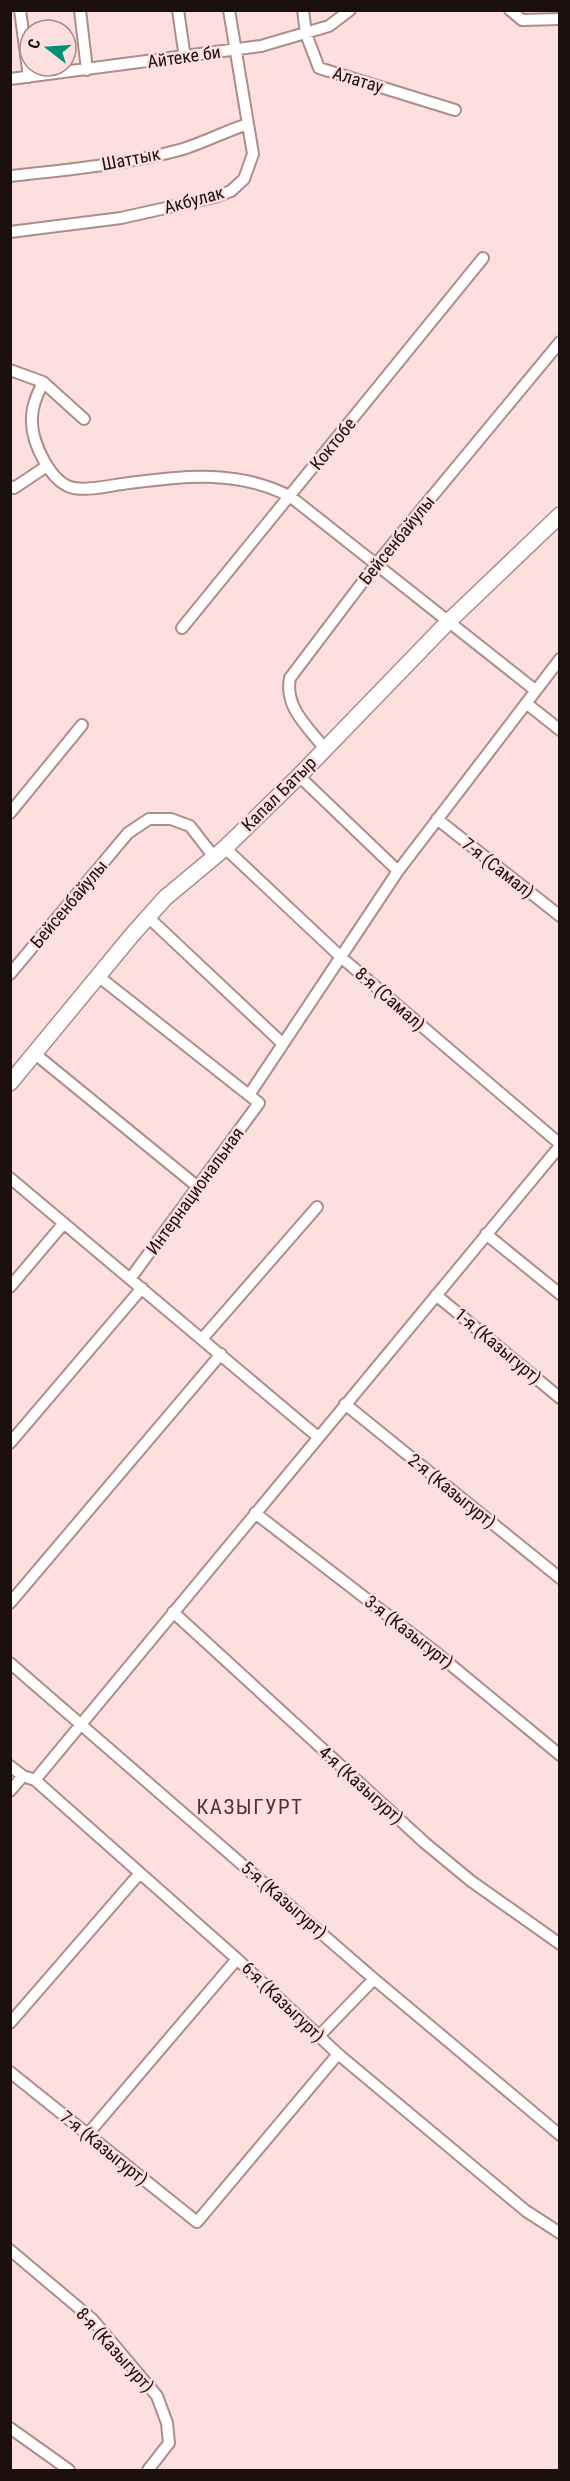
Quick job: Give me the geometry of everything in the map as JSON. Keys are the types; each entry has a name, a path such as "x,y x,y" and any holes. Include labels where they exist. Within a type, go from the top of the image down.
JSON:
{"main road":[{"name":"Капал Батыр","path":"10,1083 165,898 219,852 299,776 448,622 560,515"}],"street":[{"path":"80,10 87,70"},
{"path":"178,10 184,58"},
{"name":"Акбулак","path":"10,232 121,218 216,197 231,191 244,179 251,166 253,154 229,10"},
{"name":"Алатау","path":"303,10 306,34 319,68 455,110"},
{"name":"Айтеке би","path":"78,71 261,46 329,26 350,10"},
{"path":"510,10 522,20 560,19"},
{"name":"Шаттык","path":"10,176 89,167 184,148 248,124"},
{"name":"Коктобе","path":"182,628 291,497 483,258"},
{"name":"Бейсенбайулы","path":"325,749 291,704 287,691 290,678 377,563 560,342"},
{"path":"10,370 43,382 84,419"},
{"path":"43,382 33,406 33,429 47,466 59,481 74,488 85,489 197,476 224,477 257,484 291,497 535,690"},
{"path":"10,486 14,488 47,466"},
{"path":"99,976 249,1095 398,871 560,658"},
{"path":"526,703 560,730"},
{"path":"10,813 82,725"},
{"path":"299,776 398,871"},
{"name":"Бейсенбайулы","path":"10,974 128,833 149,819 171,819 190,826 219,852"},
{"name":"7-я (Самал)","path":"437,819 560,916"},
{"name":"8-я (Самал)","path":"219,852 560,1145"},
{"path":"148,917 283,1044"},
{"path":"34,1053 198,1187"},
{"name":"Интернациональная","path":"130,1279 260,1103 249,1095"},
{"path":"35,1780 560,1145"},
{"path":"10,1178 318,1437"},
{"path":"202,1339 317,1207"},
{"path":"10,1287 64,1222"},
{"path":"486,1234 560,1294"},
{"path":"10,1443 142,1288"},
{"name":"1-я (Казыгурт)","path":"436,1295 560,1398"},
{"path":"10,1603 220,1354"},
{"name":"2-я (Казыгурт)","path":"345,1404 560,1578"},
{"name":"3-я (Казыгурт)","path":"255,1513 434,1651 559,1755"},
{"name":"4-я (Казыгурт)","path":"173,1612 425,1843 471,1881 560,1944"},
{"name":"5-я (Казыгурт)","path":"10,1663 374,1979 560,2135"},
{"name":"6-я (Казыгурт)","path":"10,1766 23,1776 35,1780 237,1959 338,2054 526,2211 560,2233"},
{"path":"10,1791 23,1776"},
{"path":"10,2023 140,1873"},
{"path":"87,2135 237,1959"},
{"path":"319,2036 374,1979"},
{"name":"7-я (Казыгурт)","path":"10,2072 197,2222 338,2054"},
{"name":"8-я (Казыгурт)","path":"10,2250 92,2319 157,2397 167,2424 169,2443 148,2470"},
{"path":"10,2428 69,2470"}],"district":[{"name":"КАЗЫГУРТ","path":"250,1807"}]}
